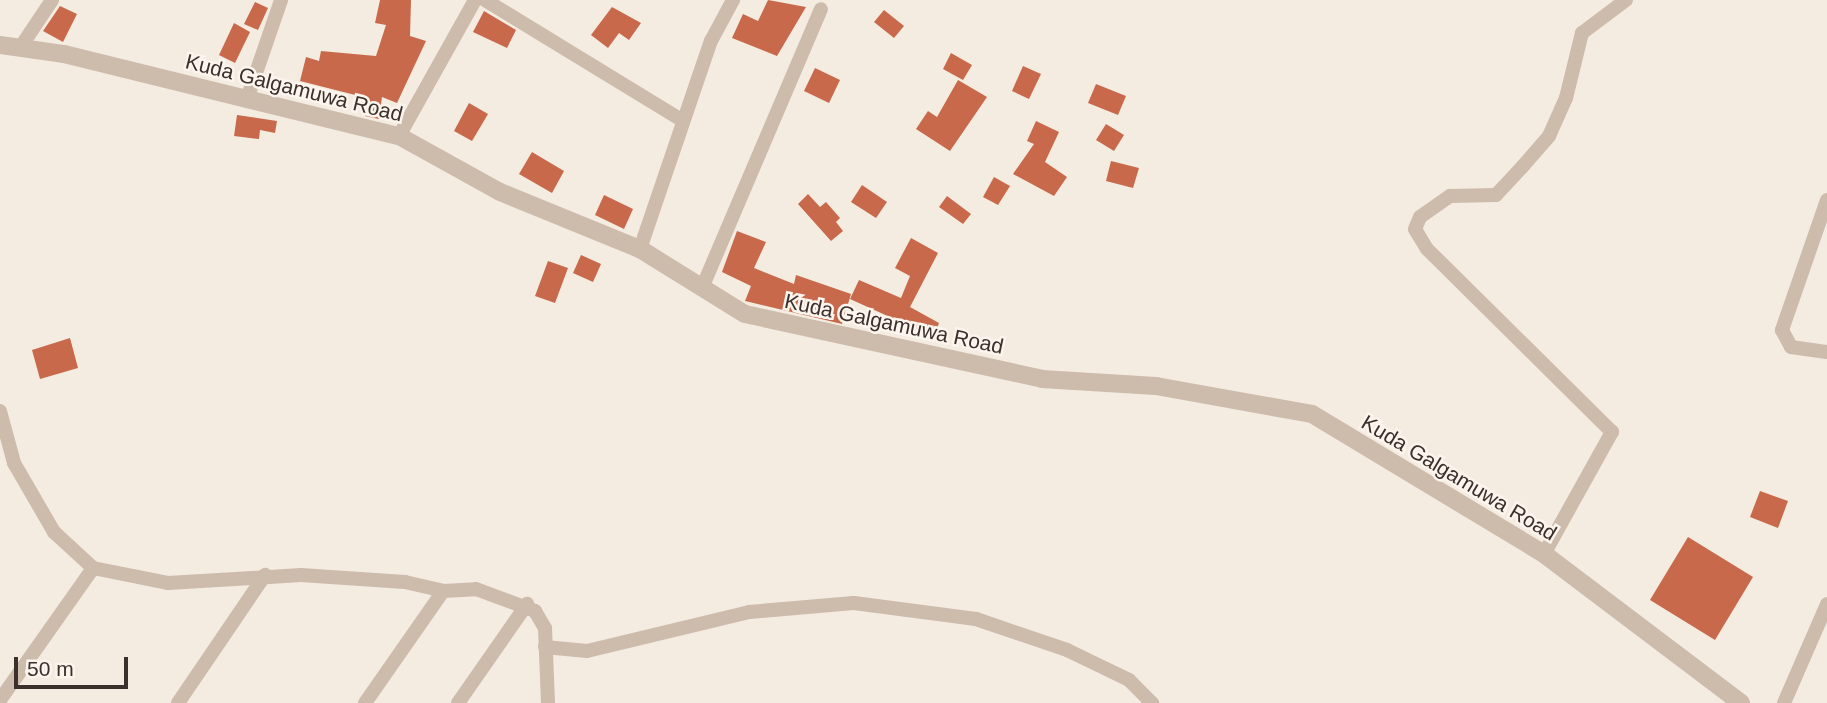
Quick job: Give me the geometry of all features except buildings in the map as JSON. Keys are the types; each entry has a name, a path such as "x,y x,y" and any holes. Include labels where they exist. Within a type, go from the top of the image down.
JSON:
{"street":[{"path":"20,48 52,0"},
{"path":"247,99 281,0"},
{"path":"399,136 475,0"},
{"path":"485,0 683,121"},
{"path":"640,249 711,41 733,0"},
{"path":"1544,554 1612,432 1427,249 1415,229 1420,217 1450,196 1496,195 1524,166 1549,136 1566,98 1582,33 1626,0"},
{"path":"702,288 821,9"},
{"name":"Kuda Galgamuwa Road","path":"0,45 247,99 399,136 500,192 640,249 745,314 945,361 1041,379 1156,386 1312,414 1544,554 1741,703"},
{"path":"1827,200 1782,330 1791,348 1827,352"},
{"path":"0,411 14,463 54,532 93,568 168,583 265,575 405,582 443,591 476,589 527,604 545,628 548,703"},
{"path":"0,699 93,568"},
{"path":"178,703 265,575"},
{"path":"365,703 443,591"},
{"path":"545,647 587,651 750,612 854,603 975,618 1067,650 1129,680 1153,703"},
{"path":"458,703 527,604"},
{"path":"1784,703 1827,604"}]}
